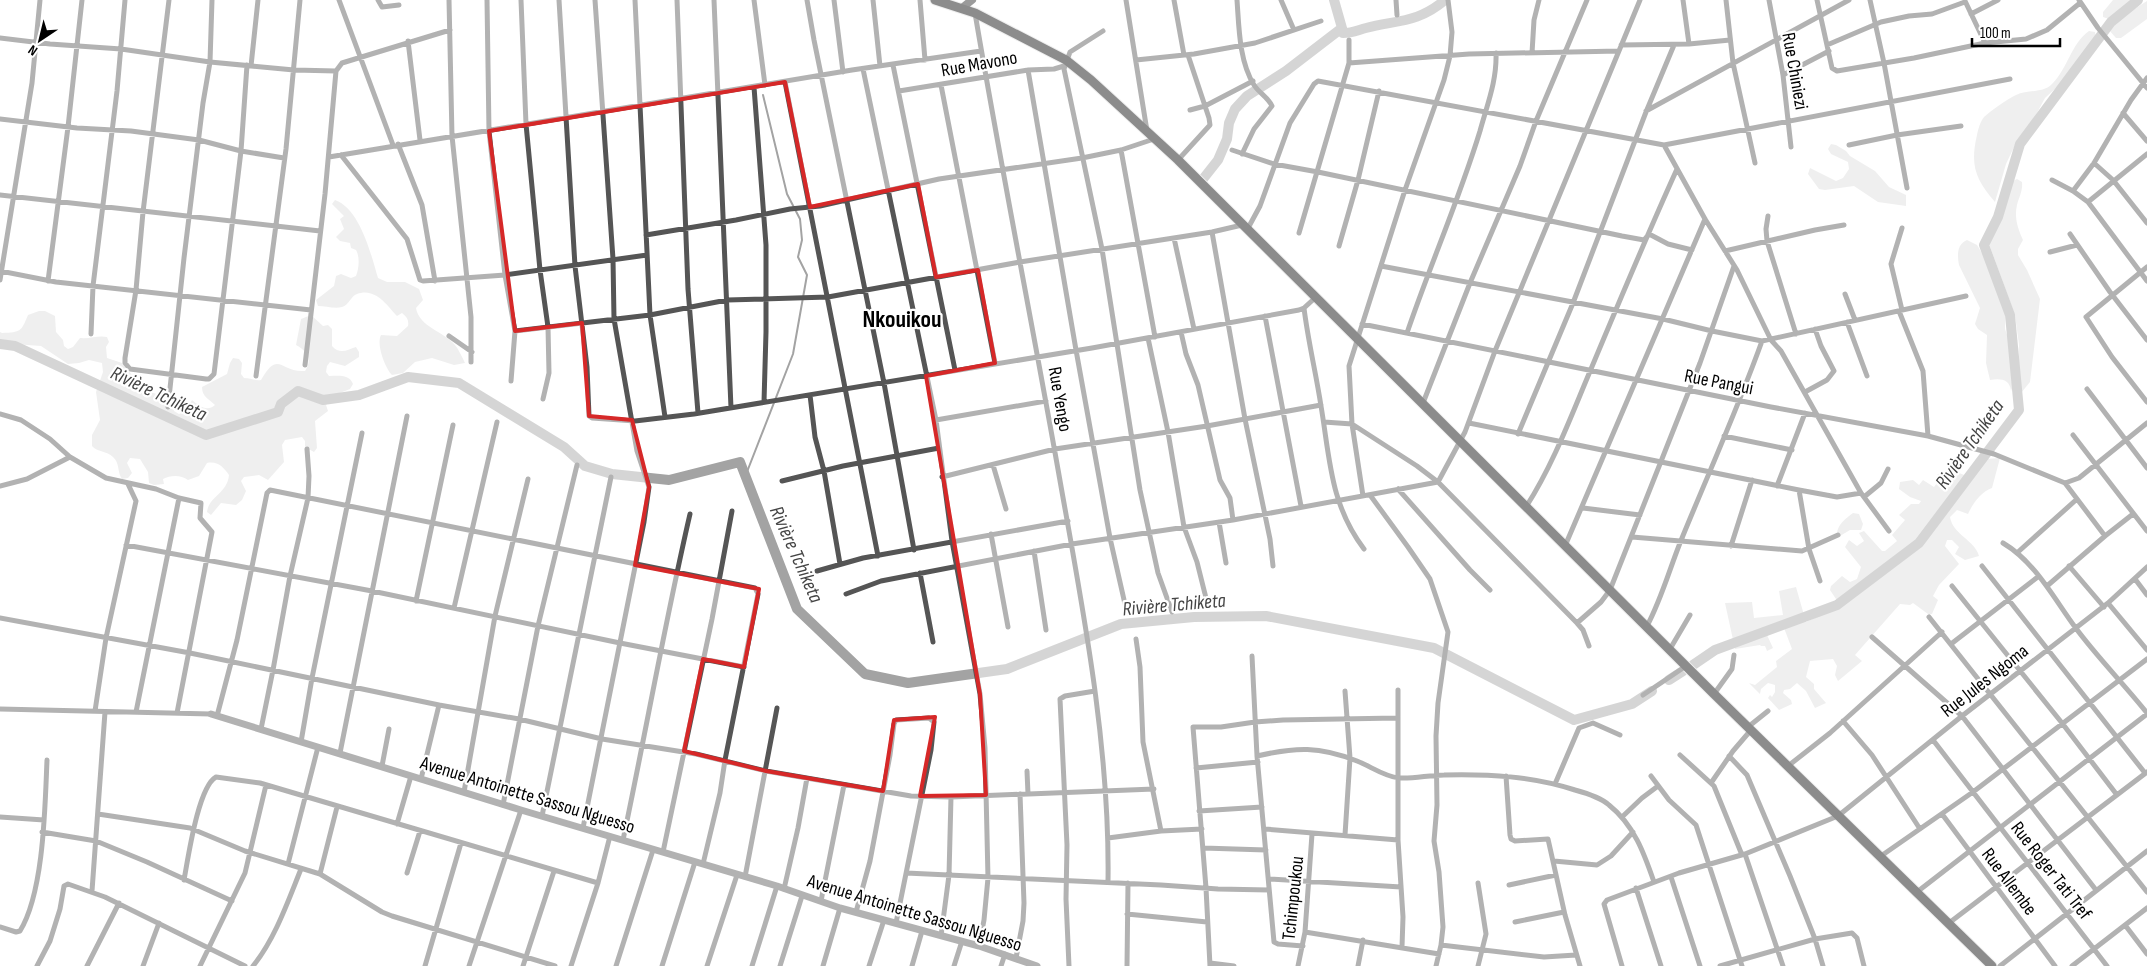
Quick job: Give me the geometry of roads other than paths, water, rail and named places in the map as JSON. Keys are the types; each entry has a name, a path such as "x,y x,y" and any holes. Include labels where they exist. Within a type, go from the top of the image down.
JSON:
{"highway":[{"path":"935,0 975,13 1065,63 1091,80 1155,138 1714,694 1992,966"}],"main road":[{"path":"962,8 970,0"}],"street":[{"path":"0,280 27,122 37,43 40,0"},
{"path":"48,281 82,0"},
{"path":"90,334 93,286 112,130 125,0"},
{"path":"169,0 143,212 136,290 125,364 130,369 206,379 211,378 214,374 258,0"},
{"path":"168,407 189,217 210,62 212,0"},
{"path":"256,376 284,158 300,0"},
{"path":"339,0 395,144 422,205 435,281"},
{"path":"378,0 382,7 399,5"},
{"path":"449,0 452,136 471,317 472,362"},
{"path":"487,0 490,131 505,275 515,331 511,381"},
{"path":"521,0 526,124 540,270 548,326 549,373 544,399"},
{"path":"559,0 575,266 582,322 589,416 592,418 632,420 665,417 846,390 1116,344 1265,316 1304,308 1316,297"},
{"path":"583,828 644,522 649,487 640,464 614,319 613,259 595,0"},
{"path":"635,0 650,315 665,417"},
{"path":"677,0 690,307 698,413"},
{"path":"714,0 717,93 725,222 731,408"},
{"path":"754,0 765,85"},
{"path":"807,0 866,290 914,550"},
{"path":"834,0 843,72"},
{"path":"873,0 880,66"},
{"path":"920,0 926,60"},
{"path":"1126,0 1147,131"},
{"path":"1174,0 1186,55 1210,121 1208,129 1178,160"},
{"path":"1237,0 1241,46 1253,81 1272,106 1254,129 1242,154"},
{"path":"1281,0 1294,30"},
{"path":"1396,0 1397,15"},
{"path":"1436,966 1441,945 1442,912 1434,841 1438,805 1436,775 1438,703 1448,638 1447,625 1430,579 1408,547 1366,495 1352,424 1348,366 1450,56 1452,32 1448,0"},
{"path":"1532,52 1534,20 1539,0"},
{"path":"1423,403 1470,283 1502,210 1536,121 1587,0"},
{"path":"1438,482 1469,423 1519,293 1640,0"},
{"path":"1683,0 1689,44"},
{"path":"1726,0 1734,63 1746,129 1755,163"},
{"name":"Rue Chiniezi","path":"1769,0 1783,75 1791,147"},
{"path":"1817,0 1834,70 1884,63 1985,43 2026,39 2045,31 2079,1 2098,28 2145,80 2147,88"},
{"path":"1646,112 1849,0"},
{"path":"1870,0 1884,63 1906,188"},
{"path":"1971,14 1998,0"},
{"path":"1827,45 1876,25 1909,16 1932,14 1965,1 1985,43"},
{"name":"Rue Yengo","path":"975,13 1068,521 1095,691 1108,838 1108,882"},
{"path":"1136,60 1186,55 1255,44 1321,21"},
{"path":"305,365 329,157 336,71 342,63 361,56 450,30"},
{"path":"1102,31 1070,52 1065,63 1082,158 1102,249 1116,344 1149,532 1158,573 1172,612"},
{"path":"0,38 37,43 121,49 210,62 294,70 336,71"},
{"path":"1299,233 1318,172 1341,84 1349,63 1350,40"},
{"path":"1349,63 1496,53 1566,52 1730,40"},
{"path":"408,41 420,140"},
{"path":"1518,434 1573,303 1635,139 1674,45"},
{"path":"329,157 395,144 490,131 981,51"},
{"path":"1783,75 1829,51"},
{"path":"1407,333 1426,275 1456,201 1486,111 1495,78 1496,53"},
{"name":"Rue Mavono","path":"900,91 1028,70 1054,69 1065,63"},
{"path":"893,64 955,370"},
{"path":"863,69 936,420 942,477 956,566 980,694 985,748 988,878 984,920 979,946"},
{"path":"1028,70 1110,538 1128,612"},
{"path":"515,331 650,315 727,300 828,297 1020,262 1244,227 1260,206 1290,123 1314,84 1320,81 1664,145 2010,79"},
{"path":"2073,191 2094,163 2145,80"},
{"path":"1190,110 1205,106 1253,81"},
{"path":"785,82 878,556"},
{"path":"940,85 996,363"},
{"path":"754,87 764,214 766,298 764,402"},
{"path":"1339,246 1358,180 1379,91"},
{"path":"2123,113 2147,141"},
{"path":"0,119 199,140 241,151 284,158"},
{"path":"1849,145 1897,135 1961,126"},
{"path":"646,234 810,207 959,176 1082,158 1120,150 1155,138"},
{"path":"1664,145 1705,219 1734,266 1771,340 1781,351 1863,495 1890,531"},
{"path":"1120,150 1138,243 1184,527 1197,562 1208,606"},
{"path":"1232,150 1274,164 1644,240"},
{"path":"341,154 407,238 420,280 435,281 505,275 647,255"},
{"path":"2088,202 2147,154"},
{"path":"2094,163 2114,180 2147,223"},
{"path":"1526,507 1540,485 1561,443 1644,240 1677,169"},
{"path":"2052,180 2073,191 2088,202 2147,280"},
{"path":"0,195 320,231"},
{"path":"2141,215 2147,210"},
{"path":"1768,216 1767,241 1796,334"},
{"path":"1566,546 1705,219"},
{"path":"1725,251 1815,230 1844,226"},
{"path":"1902,228 1891,264 1900,310 1923,371 1928,436"},
{"path":"1212,232 1245,419 1274,566"},
{"path":"1644,240 1649,234 1668,244 1692,250"},
{"path":"2070,234 2112,295 2147,340"},
{"path":"1174,238 1194,329"},
{"path":"2050,252 2077,245"},
{"path":"1381,266 1662,319 1762,341 1966,296"},
{"path":"1577,623 1601,602 1610,590 1712,331 1734,266"},
{"path":"2147,267 2087,315 2087,319 2147,402"},
{"path":"1,271 48,281 311,310"},
{"path":"1845,294 1855,320"},
{"path":"1304,308 1324,422 1328,460 1338,499 1351,531 1364,549"},
{"path":"1265,316 1300,506"},
{"path":"1847,322 1867,376"},
{"name":"Rue Pangui","path":"1362,324 1689,391 1928,436 1994,454 2065,483"},
{"path":"1805,392 1827,380 1834,371 1821,346 1815,329"},
{"path":"1181,332 1186,354 1198,386 1220,480 1230,498 1233,520"},
{"path":"449,336 472,352"},
{"path":"1647,626 1657,607 1680,541 1740,400 1762,341"},
{"path":"2087,389 2147,468"},
{"path":"810,395 815,438 824,470 840,564"},
{"path":"936,420 1046,401"},
{"path":"942,477 1055,449 1207,426 1321,405"},
{"path":"1777,486 1805,413"},
{"path":"0,414 21,420 36,429 70,457 106,478 166,491 179,498 201,503 200,518 212,532 177,713"},
{"path":"340,754 407,416"},
{"path":"454,608 497,422"},
{"path":"1324,422 1352,424 1417,466 1438,482 1577,623 1583,630 1589,646"},
{"path":"1469,423 1777,486 1837,496 1863,495 1881,482 1888,469"},
{"path":"2105,536 2065,483 2079,478 2147,423"},
{"path":"416,601 453,425"},
{"path":"301,742 312,678 362,433"},
{"path":"2073,435 2147,531"},
{"path":"1724,436 1792,450"},
{"path":"782,481 824,470 939,448"},
{"path":"261,729 274,670 290,576 308,498 307,449"},
{"path":"0,486 27,479 70,457"},
{"path":"503,805 518,719 538,626 577,465"},
{"path":"993,465 1006,509"},
{"path":"542,816 578,635 596,557 610,478"},
{"path":"464,792 495,616 528,479"},
{"path":"1731,546 1752,480"},
{"path":"846,594 865,586 920,573 1034,551 1233,520 1300,506 1438,482"},
{"path":"95,711 106,638 136,501 128,484"},
{"path":"1398,489 1490,590"},
{"path":"214,715 237,640 250,569 267,492 270,490 431,524 751,587 758,592 720,793 699,863 662,966"},
{"path":"1798,490 1810,549 1820,581"},
{"path":"136,712 179,498"},
{"path":"2018,552 2077,499"},
{"path":"1583,508 1640,515"},
{"path":"663,852 732,511"},
{"path":"623,840 690,514"},
{"path":"2047,586 2133,514"},
{"path":"818,571 840,564 952,541 1068,521"},
{"path":"1219,522 1226,563"},
{"path":"991,534 1008,627"},
{"path":"1632,537 1802,551 1838,535"},
{"path":"1917,892 2147,714 2076,628 2039,576 2018,552 2003,543"},
{"path":"126,545 744,666"},
{"path":"1034,551 1046,630"},
{"path":"1949,923 2146,772 1982,566"},
{"path":"2069,566 2147,650"},
{"name":"Rue Jules Ngoma","path":"1622,966 1604,904 1610,898 1708,864 1744,854 1838,816 1962,716 2106,605 2147,567"},
{"path":"920,573 933,642"},
{"path":"1951,644 2039,576"},
{"path":"2135,579 2147,595"},
{"path":"1952,586 2117,795"},
{"path":"1670,649 1690,615"},
{"path":"1930,617 2147,892"},
{"path":"0,618 230,661 439,705 518,719 602,739 684,751 766,771 883,791 920,796 951,797 1154,789"},
{"path":"1788,766 1844,721 1942,632"},
{"path":"1872,637 1962,716 2096,890"},
{"path":"1136,639 1140,666 1143,742 1161,831"},
{"path":"1714,694 1732,669 1734,655"},
{"path":"1252,656 1255,722 1274,942 1302,946"},
{"path":"1881,856 1973,792 2147,659"},
{"path":"1643,694 1686,666"},
{"path":"1398,690 1398,840 1403,917 1402,947"},
{"path":"1069,966 1066,881 1067,844 1060,699 1065,696 1095,691"},
{"path":"1345,691 1350,758 1345,835"},
{"path":"421,779 439,705"},
{"path":"707,966 741,876 766,771 777,708"},
{"name":"Avenue Antoinette Sassou Nguesso","path":"0,710 214,715 503,805 699,863 820,902 979,946 1016,958 1025,964 1037,966"},
{"path":"1711,783 1750,729 1768,711"},
{"path":"92,891 105,712"},
{"path":"856,912 870,861 894,722 896,720 929,718 934,722 931,750 920,796 896,923"},
{"path":"1234,966 1210,965 1202,830 1193,728 1221,727 1255,722 1397,718"},
{"path":"1844,721 1867,748 1920,829"},
{"path":"1555,784 1579,728 1593,723 1620,735"},
{"path":"382,766 390,729"},
{"name":"Rue Roger Tati Tref","path":"1933,740 2107,966"},
{"path":"288,864 318,747"},
{"path":"1196,768 1258,759 1285,750 1300,748 1350,758 1398,778 1436,775 1506,776 1538,779 1605,801 1634,832 1654,882"},
{"path":"1680,755 1711,783 1744,854 1782,966"},
{"path":"1730,756 1747,775 1815,939 1823,966"},
{"path":"0,927 16,932 21,929 35,892 44,820 48,760"},
{"path":"1027,771 1028,794"},
{"path":"398,824 411,776"},
{"path":"1506,776 1511,839 1548,839 1564,912 1580,966"},
{"path":"1651,776 1672,804 1694,822 1741,963"},
{"path":"184,880 198,811 212,779 216,777 266,785 598,883"},
{"path":"752,966 780,888 798,828 807,778"},
{"path":"200,966 245,873 266,785"},
{"path":"820,902 844,785"},
{"path":"1622,817 1658,786"},
{"path":"1016,958 1023,921 1025,879 1020,794"},
{"path":"941,936 949,875 951,797"},
{"path":"1199,811 1262,806"},
{"path":"320,874 338,807"},
{"path":"469,966 521,810"},
{"path":"98,814 194,830 250,852 320,874 382,912 555,966"},
{"name":"Rue Allembe","path":"1942,814 2055,966"},
{"path":"0,817 44,820"},
{"path":"1265,829 1398,840"},
{"path":"1108,838 1161,831 1202,830"},
{"path":"407,873 420,831"},
{"path":"42,832 96,841 232,901"},
{"path":"1554,861 1597,865 1610,856 1634,832"},
{"name":"Tchimpoukou","path":"1298,966 1305,932 1312,834"},
{"path":"571,966 598,883 610,836"},
{"path":"425,966 461,843"},
{"path":"1203,848 1266,850"},
{"path":"616,966 654,850"},
{"path":"2000,966 2147,851"},
{"path":"253,966 274,930 301,869"},
{"path":"523,966 554,871"},
{"path":"906,873 1269,890"},
{"path":"1509,885 1556,875"},
{"path":"1671,877 1700,966"},
{"path":"1269,879 1401,887"},
{"path":"1127,966 1128,883"},
{"path":"1478,883 1486,934 1478,966"},
{"path":"37,966 50,941 65,885 68,884 92,891 245,966"},
{"path":"1636,888 1661,966"},
{"path":"780,966 802,896"},
{"path":"87,966 119,904"},
{"path":"823,966 840,908"},
{"path":"2072,966 2147,908"},
{"path":"1515,922 1564,912"},
{"path":"1127,914 1207,922"},
{"path":"869,966 884,920"},
{"path":"144,966 159,923"},
{"path":"2125,925 2147,954"},
{"path":"912,966 922,931"},
{"path":"1305,932 1363,940 1439,954"},
{"path":"1720,966 1741,963 1815,939 1852,933 1857,938 1864,966"},
{"path":"1358,966 1363,940"},
{"path":"954,966 962,942"},
{"path":"1441,945 1544,956 1576,955"},
{"path":"1001,966 1005,954"}],"waterway":[{"path":"1334,0 1342,28"},
{"path":"1203,179 1218,160 1227,139 1229,123 1235,109 1247,96 1286,71 1342,28 1343,33 1407,20 1426,13 1445,0"},
{"name":"Rivière Tchiketa","path":"1693,665 1715,650 1837,605 1919,543 2019,410 2010,315 1984,245 1998,217 2020,144 2111,22 2138,0"},
{"path":"745,477 793,354 807,275 798,257 802,240 800,219 787,194 763,95"},
{"name":"Rivière Tchiketa","path":"0,344 15,346 206,435 278,412 281,404 298,391 323,400 359,395 408,377 459,383 564,447 585,466 612,474 669,480 740,462 797,609 865,674 908,683 1007,669 1121,624 1194,617 1266,616 1434,648 1574,720 1632,704 1652,691"},
{"name":"Rivière Tchiketa","path":"1669,680 1683,671"}],"district":[{"name":"Nkouikou","path":"902,319"}]}
